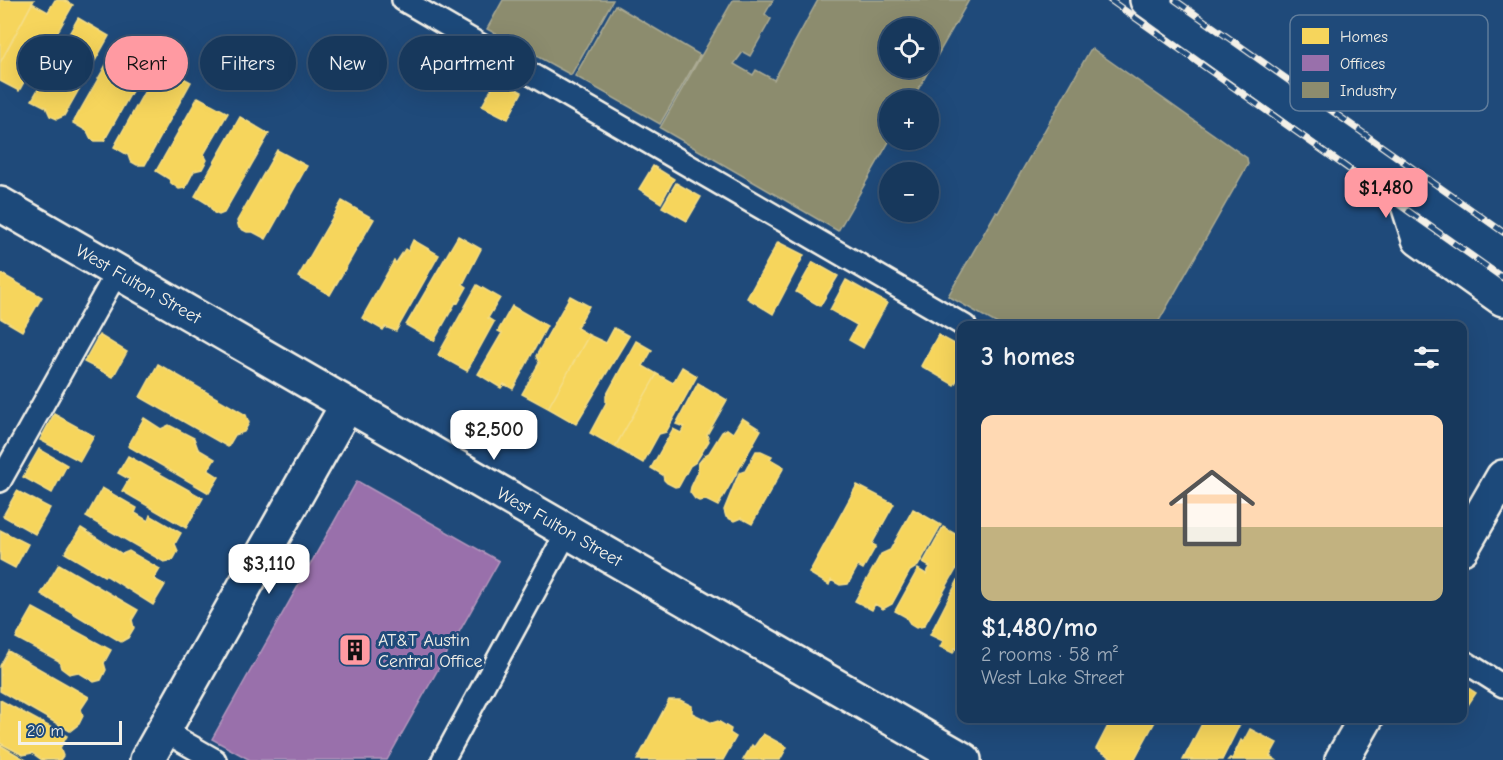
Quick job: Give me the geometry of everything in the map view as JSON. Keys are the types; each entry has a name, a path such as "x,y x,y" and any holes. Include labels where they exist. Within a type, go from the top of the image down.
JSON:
{"street":[{"path":"1147,0 1290,103"},
{"path":"1301,111 1503,256"},
{"path":"1401,183 1419,239 1503,299"},
{"name":"West Fulton Street","path":"0,204 964,760"},
{"path":"147,760 347,405"},
{"path":"1467,539 1503,477"},
{"path":"1342,760 1363,723"}],"lane":[{"path":"403,0 957,321"},
{"path":"0,481 117,272"},
{"path":"443,760 567,532"},
{"path":"1467,663 1503,686"},
{"path":"164,731 215,760"}],"building: Homes":[{"path":"0,0 34,0 0,63"},
{"path":"55,0 64,0 73,5 55,36 18,36 19,91 0,81 0,63 32,3 48,12"},
{"path":"78,18 109,36 105,36 105,43 93,64 93,36 68,36"},
{"path":"105,67 105,90 133,90 104,141 91,139 87,131 73,123"},
{"path":"38,90 79,90 64,116 57,119 50,116 46,107 32,100"},
{"path":"145,90 187,90 145,165 137,165 130,161 128,155 114,147"},
{"path":"491,90 522,92 508,119 482,106"},
{"path":"198,97 228,113 204,154 207,160 202,169 194,171 185,188 179,189 156,171"},
{"path":"240,117 269,134 224,213 219,215 195,196"},
{"path":"277,150 307,166 266,239 239,228 237,221"},
{"path":"653,166 674,179 661,203 639,189"},
{"path":"676,183 701,197 687,221 662,207"},
{"path":"342,201 374,219 330,295 298,277"},
{"path":"458,236 481,249 463,284 467,287 434,341 406,325"},
{"path":"413,240 439,255 396,331 385,327 383,330 362,318 394,261 396,263 405,249 408,251"},
{"path":"778,242 804,255 773,314 747,298"},
{"path":"813,262 838,276 820,306 796,292"},
{"path":"0,273 42,297 22,331 0,318"},
{"path":"846,280 887,303 863,348 849,340 857,325 830,310"},
{"path":"477,285 500,298 488,318 494,322 467,371 438,355"},
{"path":"570,296 589,306 577,328 589,335 548,408 522,394 539,363 536,356"},
{"path":"512,306 547,326 513,389 504,384 501,388 478,374 502,333 498,331"},
{"path":"614,328 629,336 576,424 548,408 589,335 606,343"},
{"path":"99,335 127,352 113,377 84,362"},
{"path":"938,335 957,345 957,380 954,385 921,366"},
{"path":"636,341 652,350 643,366 657,374 615,447 590,433 606,403 606,396"},
{"path":"158,364 246,415 249,423 244,432 235,435 228,447 140,397"},
{"path":"682,367 697,376 666,432 659,434 643,463 615,447 657,374 673,383"},
{"path":"698,383 727,400 707,435 709,441 696,462 690,466 679,486 675,487 664,480 663,475 651,468 673,429 681,433 684,427 676,424"},
{"path":"54,414 94,436 80,461 40,440"},
{"path":"144,418 161,429 169,425 194,438 198,449 215,459 208,470 219,477 209,493 128,446"},
{"path":"742,418 761,430 718,506 706,500 695,499 690,492 698,472 698,464 709,453 722,432 727,429 733,433"},
{"path":"39,449 67,465 52,493 23,477"},
{"path":"756,451 772,456 770,459 784,467 752,524 741,518 734,521 726,517 724,510 739,473 745,471"},
{"path":"128,456 203,498 186,528 122,491 129,479 118,473"},
{"path":"857,485 894,504 872,544 876,546 863,569 858,566 848,584 840,585 831,580 829,585 809,573"},
{"path":"102,488 137,508 135,513 148,521 150,515 181,533 175,544 178,551 173,560 164,562 86,517"},
{"path":"17,491 50,508 35,534 3,516"},
{"path":"913,509 941,525 918,566 910,571 892,604 883,609 875,604 872,610 855,601 881,554 890,550"},
{"path":"943,527 957,535 957,568 924,626 916,628 906,617 895,611 918,569 926,574 930,567 923,563"},
{"path":"81,528 122,554 129,551 160,569 154,579 165,585 153,605 65,553"},
{"path":"0,530 28,544 15,568 0,560"},
{"path":"59,564 138,610 132,620 134,628 128,638 121,642 41,594"},
{"path":"957,582 957,649 955,648 953,653 940,647 943,641 930,635"},
{"path":"33,608 111,650 104,663 106,670 101,680 94,682 78,672 69,674 61,668 59,661 16,638"},
{"path":"8,651 89,697 81,709 83,716 79,724 70,731 0,691 0,666"},
{"path":"1467,687 1476,693 1467,706"},
{"path":"0,700 67,736 60,748 63,756 60,760 42,760 32,753 23,755 0,743"},
{"path":"669,700 680,700 692,706 692,713 712,723 718,721 731,729 730,733 736,737 723,760 637,760"},
{"path":"1109,723 1154,723 1134,760 1116,760 1096,749"},
{"path":"1202,723 1240,724 1222,760 1183,760"},
{"path":"1250,729 1277,743 1270,756 1276,760 1228,760 1232,759 1241,740 1243,742"},
{"path":"763,734 787,747 780,760 743,760 752,745 754,747"},
{"path":"0,745 26,760 0,760"}],"building: Offices":[{"name":"AT&T Austin Central Office","path":"357,481 499,561 387,760 250,760 212,739"}],"building: Industry":[{"path":"503,0 613,0 571,75 535,55 535,36 500,36 487,29"},
{"path":"733,0 773,0 765,14 771,19 750,56 743,52 734,64 753,75 756,70 774,80 818,0 969,0 939,53 939,18 879,18 879,78 925,78 918,90 879,90 879,150 884,150 838,231 660,128"},
{"path":"615,5 700,55 660,124 575,76"},
{"path":"1093,49 1247,158 1248,164 1159,321 992,321 948,296 996,212 998,213 1090,50"}],"railway":[{"path":"1110,0 1503,278"},
{"path":"1175,0 1290,81"},
{"path":"1332,111 1503,232"}],"place":[{"name":"AT&T Austin Central Office","path":"355,650"}]}
